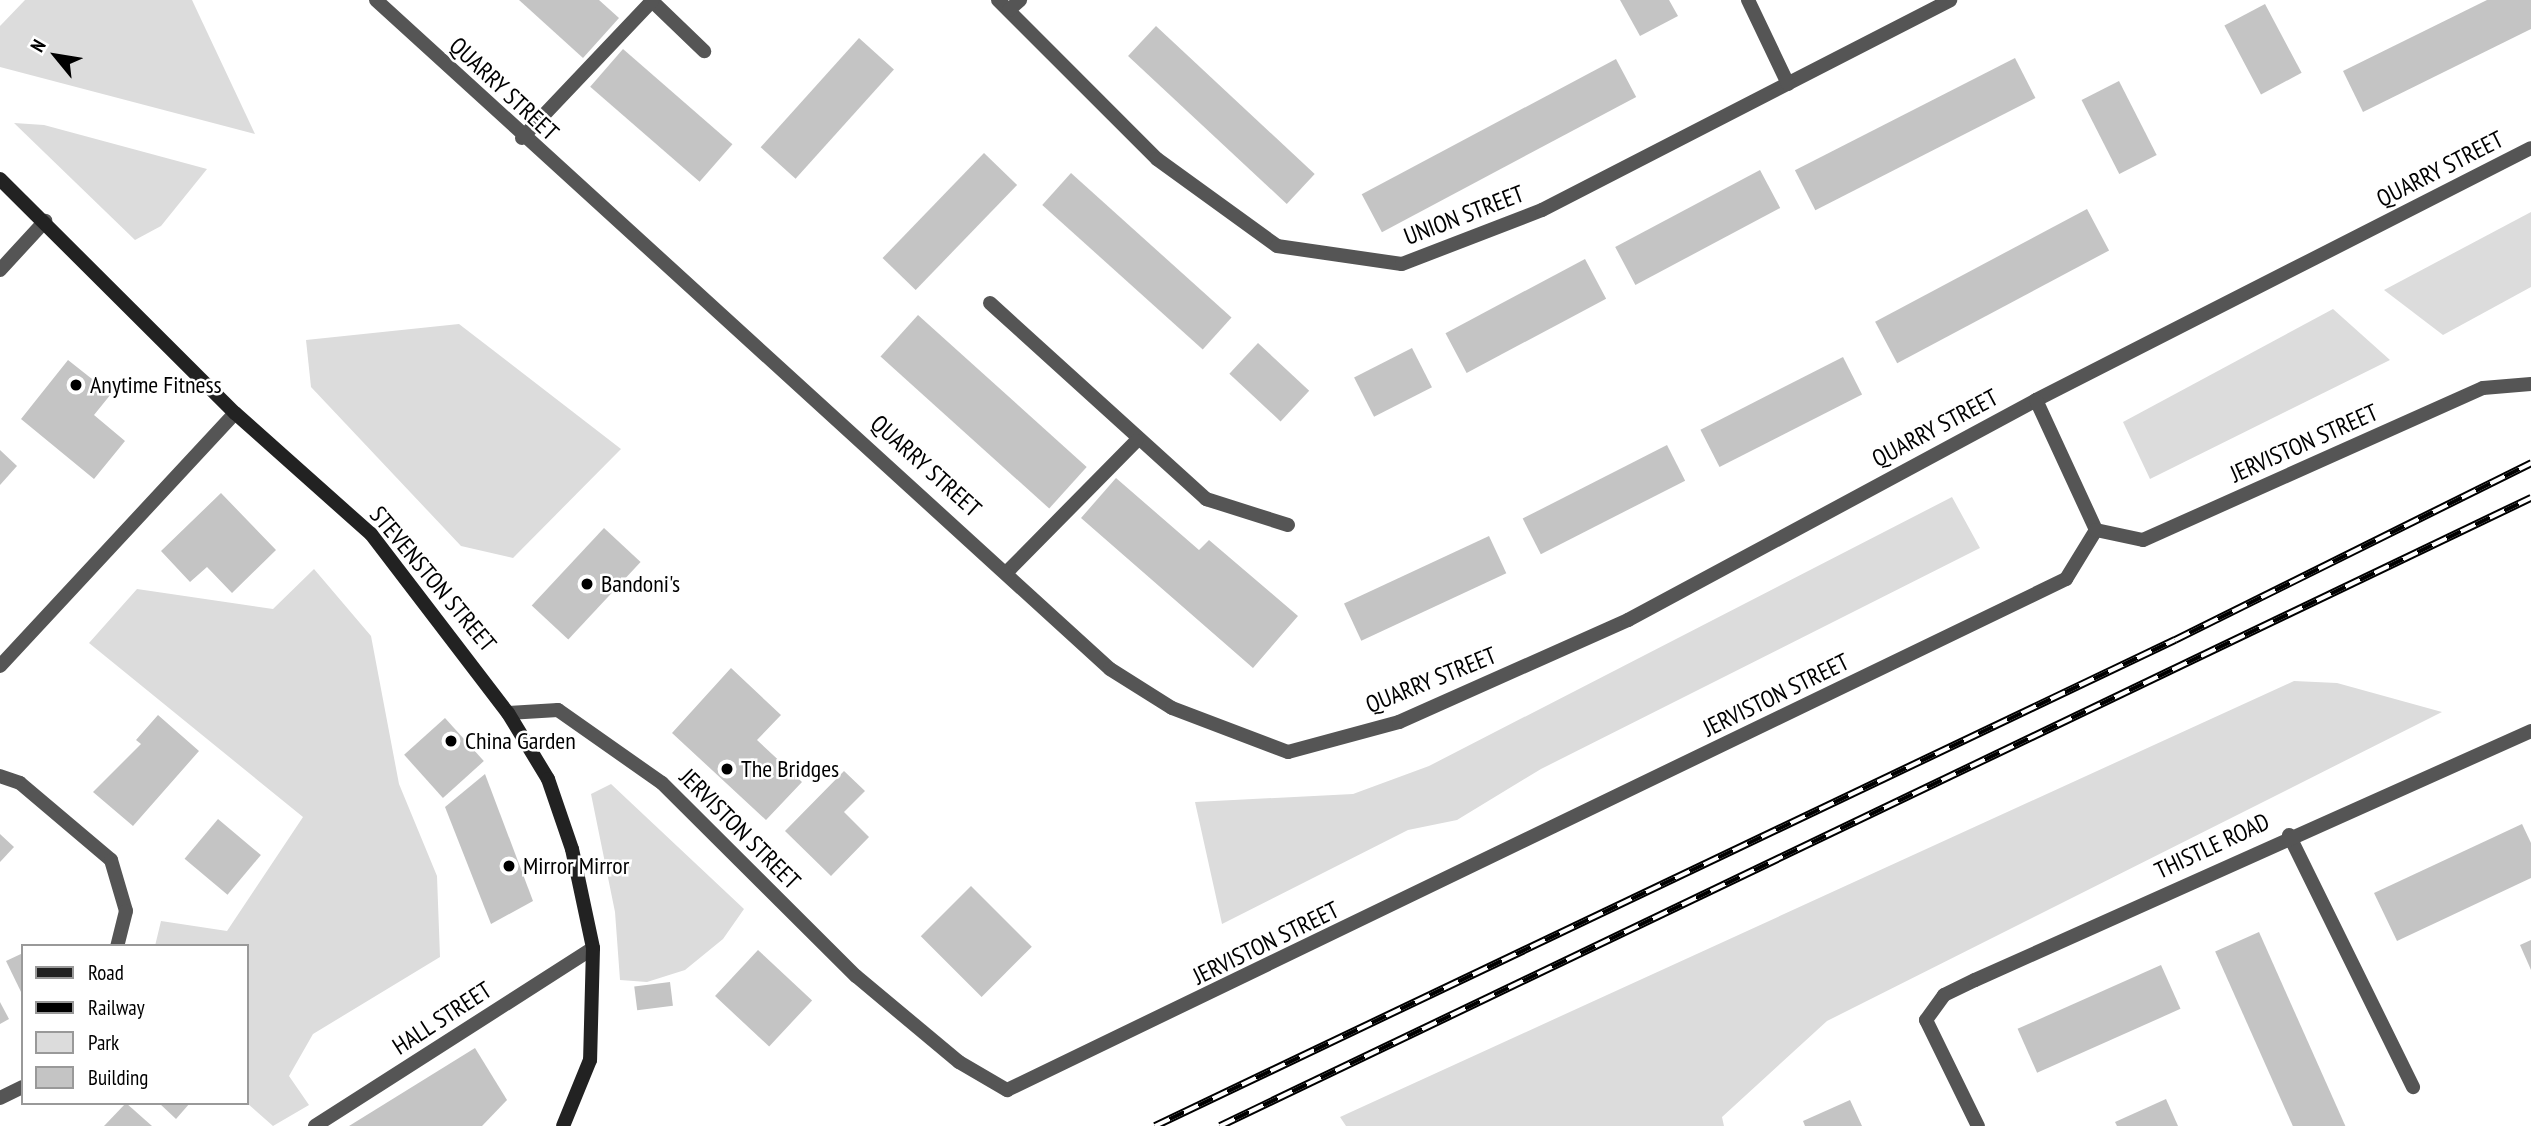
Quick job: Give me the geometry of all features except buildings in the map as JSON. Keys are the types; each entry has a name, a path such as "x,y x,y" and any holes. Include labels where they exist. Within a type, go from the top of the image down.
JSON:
{"main road":[{"name":"STEVENSTON STREET","path":"0,179 235,413 371,534 509,713 548,779 572,849 593,948 590,1060 563,1126"}],"street":[{"name":"QUARRY STREET","path":"376,0 522,138 1009,569 1110,668 1172,708 1288,752 1399,722 1628,620 2036,400 2531,148"},
{"name":"UNION STREET","path":"998,0 1015,5 1157,159 1277,246 1402,264 1542,210 1950,0"},
{"path":"1748,0 1788,84"},
{"path":"522,138 652,1 704,51"},
{"path":"0,270 45,221"},
{"path":"990,303 1136,441 1206,499 1288,525"},
{"name":"JERVISTON STREET","path":"509,713 558,710 662,783 856,976 959,1062 1007,1090 2066,579 2096,530 2143,540 2483,388 2531,384"},
{"path":"2036,400 2096,530"},
{"path":"0,667 235,413"},
{"path":"1009,569 1136,441"},
{"name":"THISTLE ROAD","path":"1978,1126 1926,1020 1944,995 2289,835 2531,731"},
{"path":"0,776 20,783 111,860 126,911 118,944"},
{"path":"2289,835 2413,1087"},
{"name":"HALL STREET","path":"315,1126 593,948"},
{"path":"0,1098 21,1088"}],"green space":[{"path":"25,0 192,0 255,134 0,67 0,26"},
{"path":"14,123 44,125 207,169 161,226 135,240"},
{"path":"2531,212 2531,287 2443,335 2384,290"},
{"path":"2333,309 2390,360 2150,479 2123,422"},
{"path":"459,324 621,449 513,558 461,546 311,387 306,340"},
{"path":"1952,497 1980,548 1541,769 1457,820 1408,830 1222,924 1195,802 1353,794 1429,766"},
{"path":"314,569 371,636 399,784 437,876 440,957 313,1034 289,1076 309,1105 273,1126 248,1104 248,944 155,944 161,921 227,931 303,817 89,643 137,589 273,609"},
{"path":"2294,681 2337,683 2442,712 1827,1021 1722,1117 1724,1126 1346,1126 1340,1117"},
{"path":"611,784 744,909 723,939 685,970 647,982 620,980 615,912 591,794"}],"railway":[{"path":"1155,1126 2175,640 2531,463"},
{"path":"1220,1126 2531,498"}],"place":[{"name":"Anytime Fitness","path":"76,385"},
{"name":"Bandoni's","path":"587,584"},
{"name":"China Garden","path":"451,741"},
{"name":"The Bridges","path":"727,769"},
{"name":"Mirror Mirror","path":"509,866"}]}
